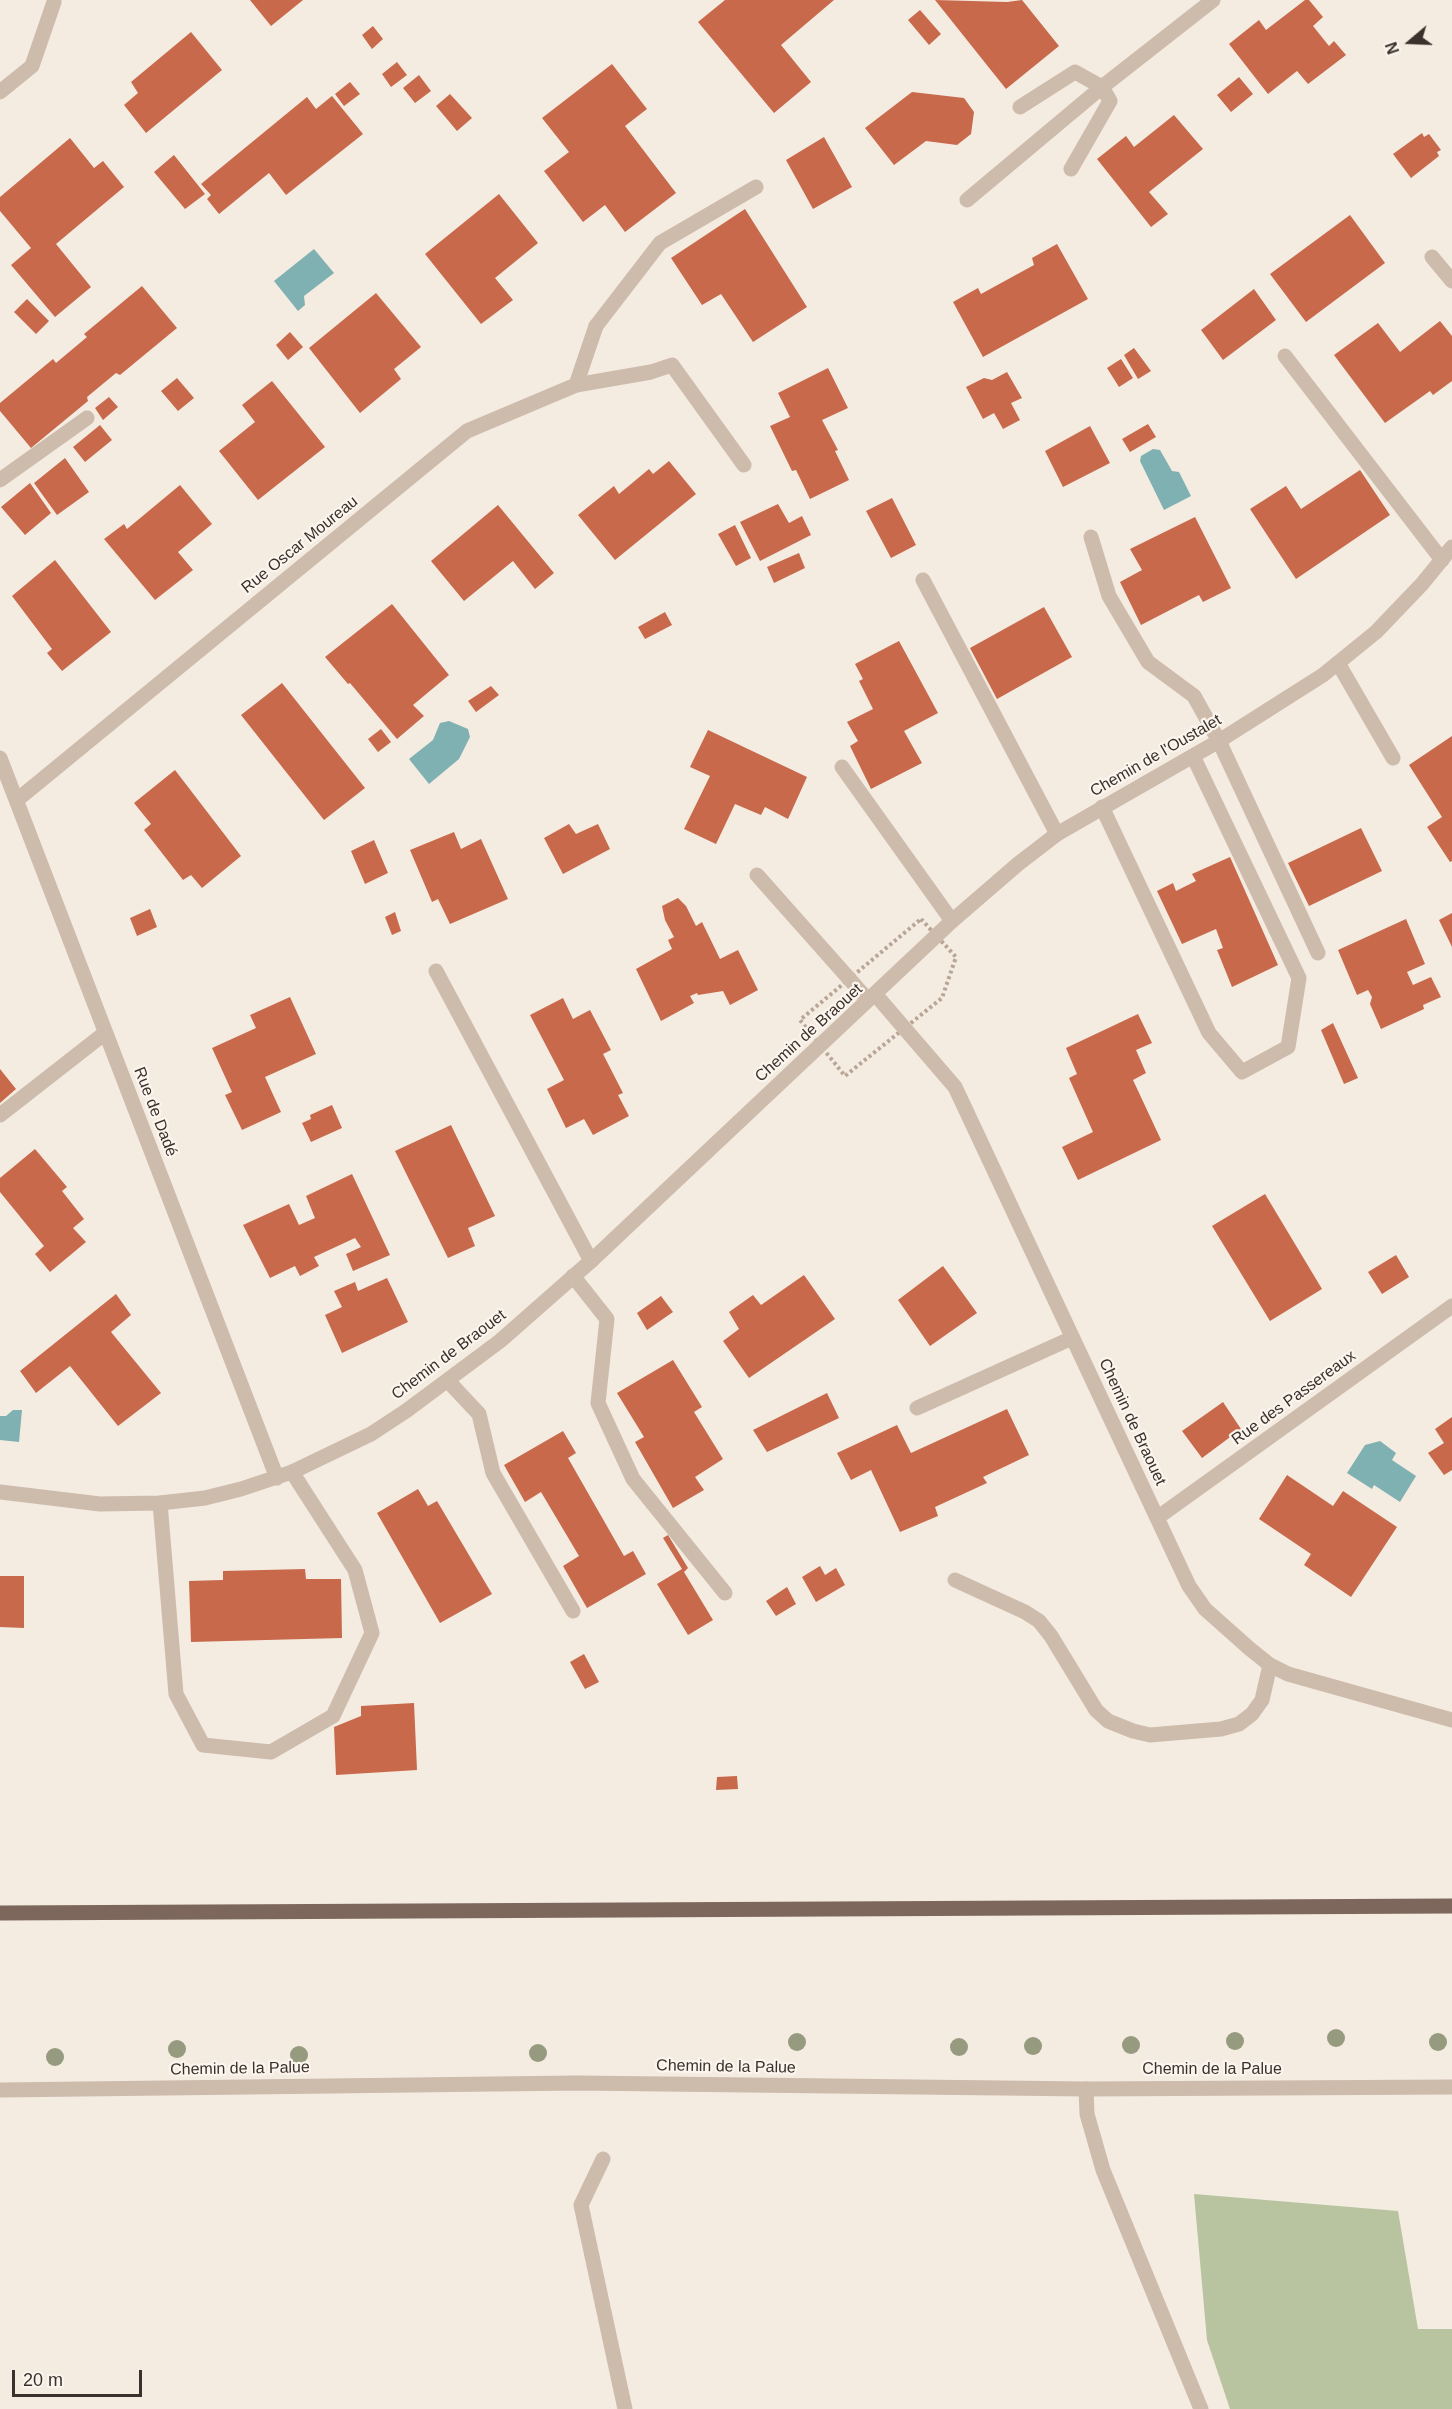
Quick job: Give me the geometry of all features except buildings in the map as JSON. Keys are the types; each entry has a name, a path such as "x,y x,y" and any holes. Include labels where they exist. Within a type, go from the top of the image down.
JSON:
{"main road":[{"path":"0,1913 1452,1906"}],"street":[{"path":"967,200 1102,87 1213,0"},
{"path":"0,92 32,66 54,2"},
{"path":"1020,107 1075,72 1102,87 1110,101 1071,169"},
{"path":"576,385 596,326 660,243 756,187"},
{"path":"1432,257 1452,281"},
{"path":"1285,356 1442,560"},
{"name":"Rue Oscar Moureau","path":"17,800 467,431 576,385 651,372 672,365 744,465"},
{"path":"0,480 87,418"},
{"path":"1091,537 1109,596 1148,662 1194,696 1219,741 1318,953"},
{"name":"Chemin de l'Oustalet","path":"871,997 952,921 1057,834 1219,741 1338,663 1383,624 1452,547"},
{"path":"923,580 1057,834"},
{"path":"1338,663 1393,758"},
{"path":"1102,807 1209,1033 1242,1072 1288,1047 1299,978 1193,756"},
{"name":"Rue de Dadé","path":"0,758 4,782 17,800 277,1478"},
{"path":"842,767 952,921"},
{"path":"757,875 871,997"},
{"path":"436,971 591,1261"},
{"name":"Chemin de Braouet","path":"0,1492 100,1504 160,1503 205,1498 277,1478 371,1434 448,1381 500,1341 591,1261 871,997 956,1087 1189,1587 1205,1609 1270,1665 1288,1674 1452,1720"},
{"path":"0,1115 105,1033"},
{"path":"573,1276 607,1319 598,1403 633,1479 725,1593"},
{"name":"Rue des Passereaux","path":"1157,1518 1452,1306"},
{"path":"917,1408 1072,1338"},
{"path":"448,1381 478,1414 493,1473 573,1611"},
{"path":"160,1503 176,1694 203,1745 271,1752 333,1716 372,1633 355,1570 292,1472"},
{"path":"955,1580 1025,1612 1039,1621 1051,1636 1096,1710 1108,1721 1133,1731 1150,1735 1221,1729 1239,1724 1252,1714 1262,1700 1270,1665"},
{"name":"Chemin de la Palue","path":"0,2090 567,2084 1086,2089 1452,2086"},
{"path":"1086,2089 1087,2114 1092,2138 1103,2170 1201,2409"},
{"path":"603,2159 581,2205 625,2409"}],"green space":[{"path":"1194,2194 1398,2211 1418,2329 1452,2329 1452,2409 1230,2409 1207,2340"}],"water":[{"path":"314,249 334,273 304,296 305,305 298,311 274,281"},
{"path":"1153,449 1160,450 1172,471 1179,472 1191,496 1164,510 1140,461 1141,456"},
{"path":"449,721 468,729 470,737 459,759 429,784 409,759 433,740 440,723"},
{"path":"13,1410 22,1410 19,1442 0,1440 0,1416 6,1416"},
{"path":"1380,1441 1396,1453 1392,1460 1416,1476 1400,1502 1374,1485 1372,1489 1347,1473 1365,1445"}]}
